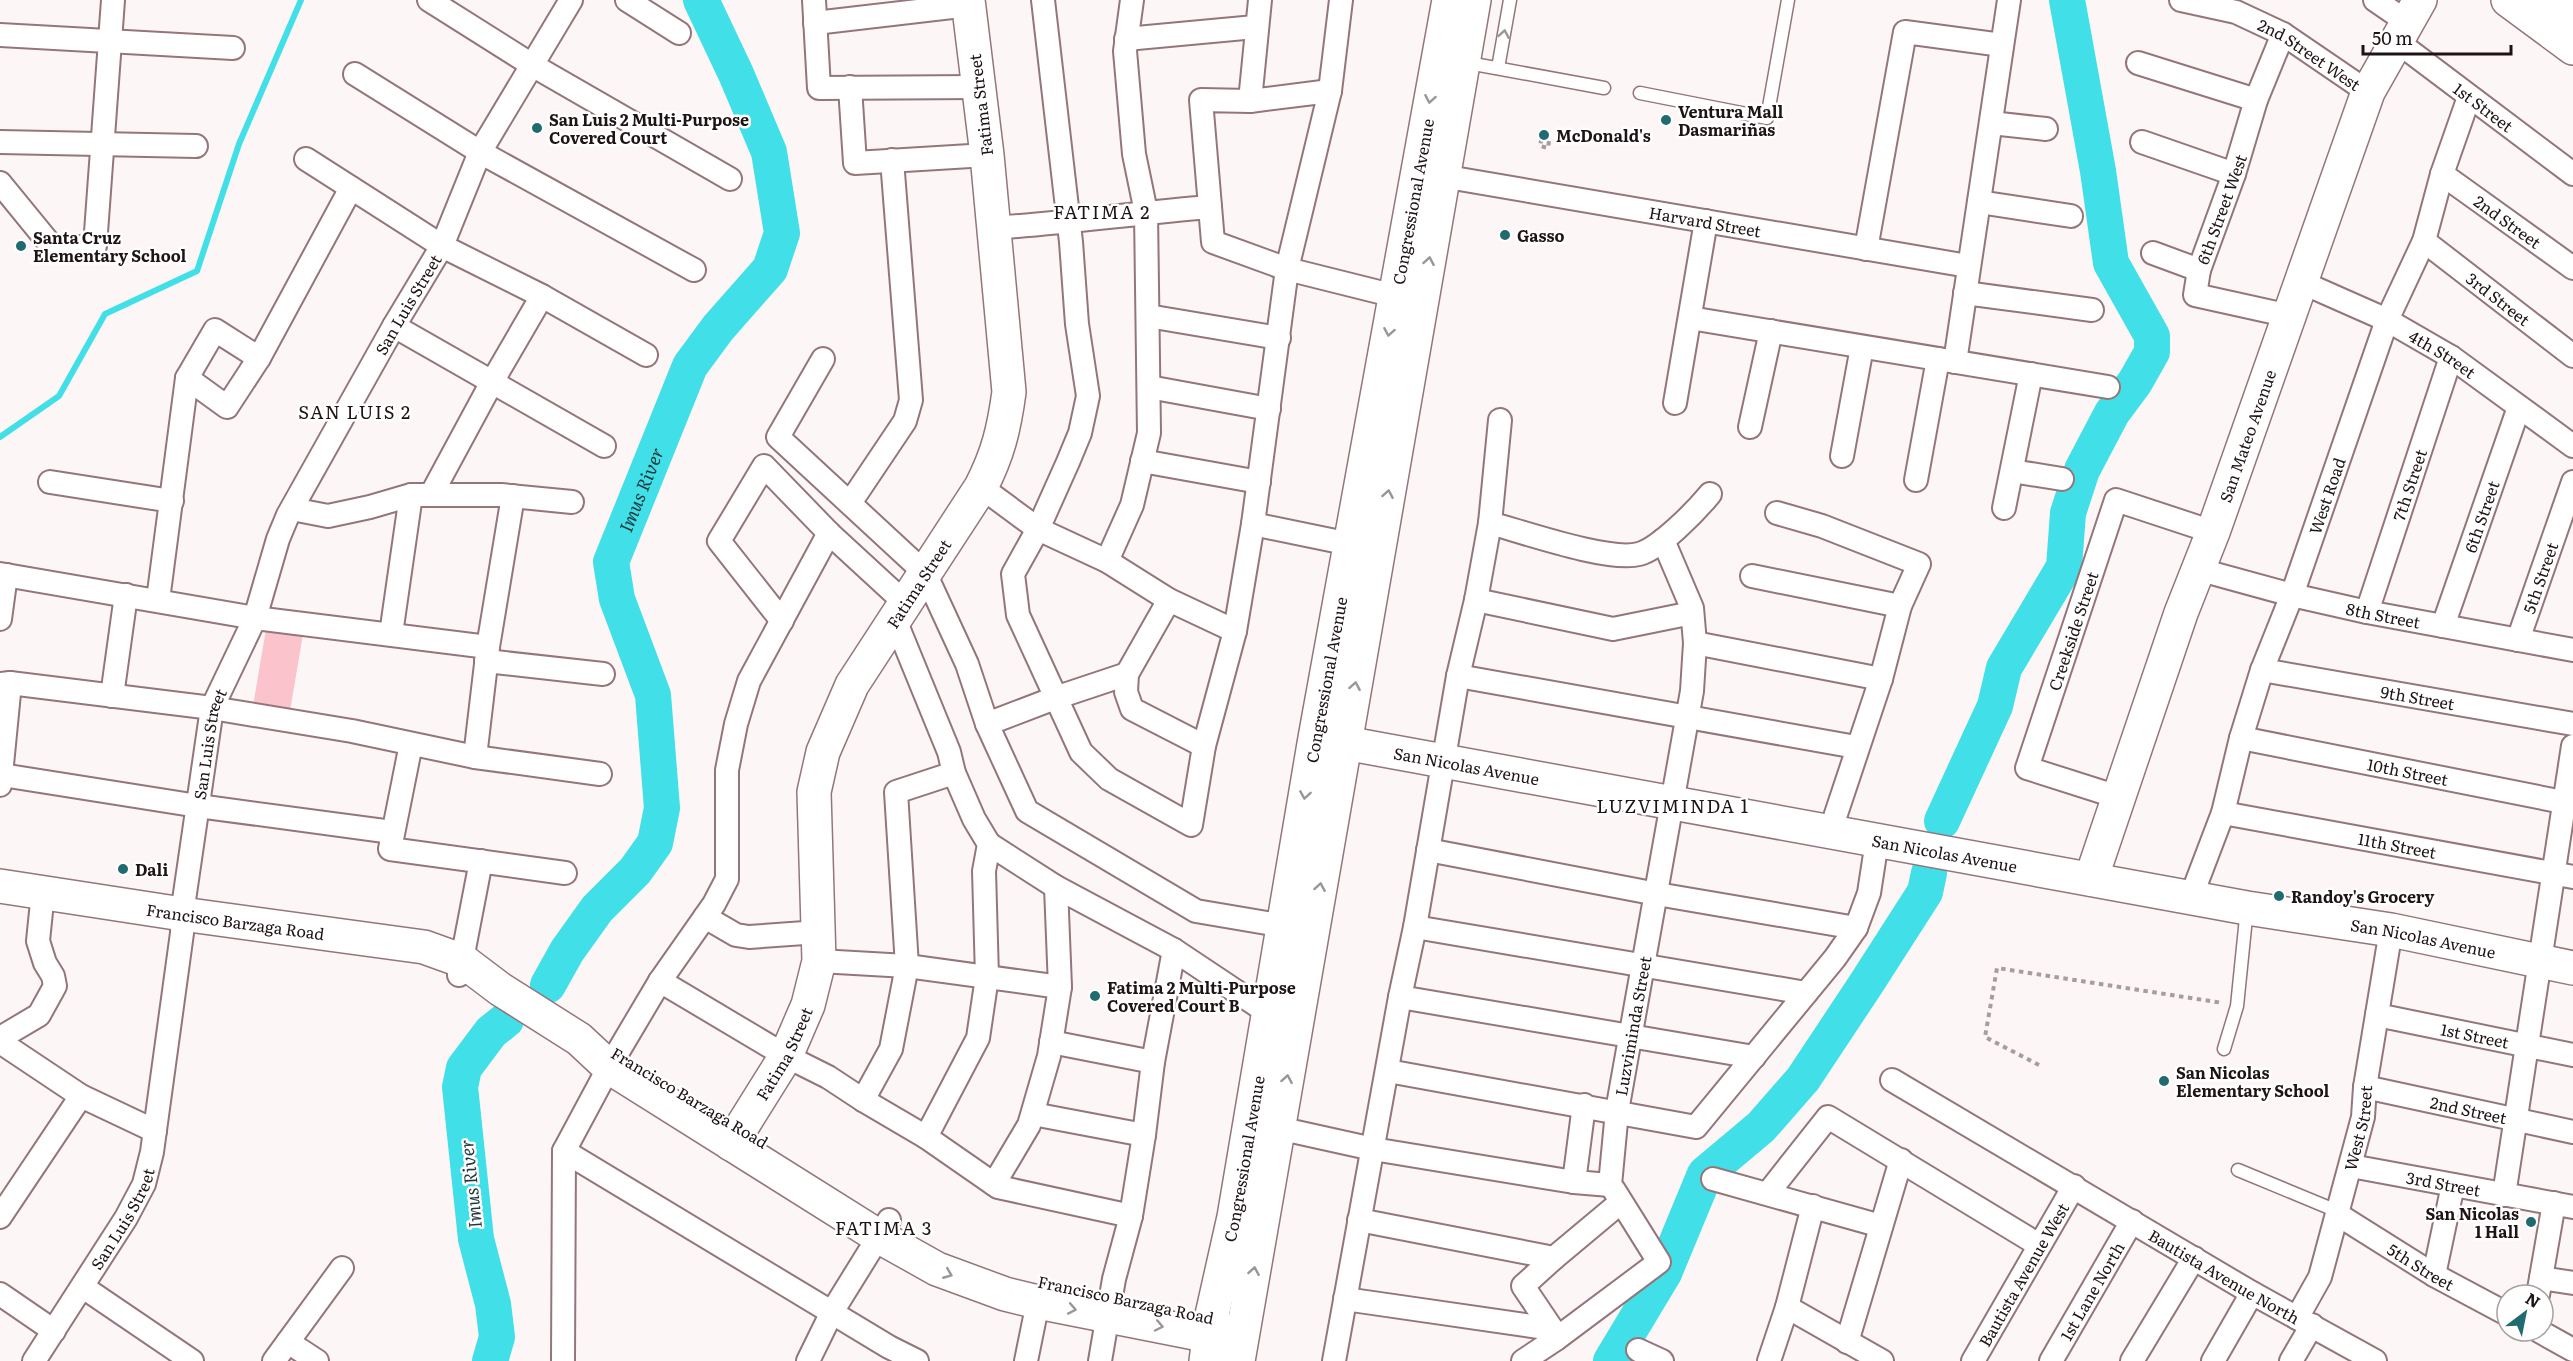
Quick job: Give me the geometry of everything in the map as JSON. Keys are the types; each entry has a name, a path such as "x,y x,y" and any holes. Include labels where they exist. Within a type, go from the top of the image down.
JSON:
{"street":[{"path":"0,183 54,249 95,246 113,0"},
{"path":"429,0 532,64 730,179"},
{"name":"San Luis Street","path":"34,1361 84,1287 144,1184 155,1131 212,708 255,618 278,539 292,508 394,326 442,246 480,152 571,0"},
{"path":"627,0 679,33"},
{"path":"814,0 819,88 978,87"},
{"path":"1043,0 1069,222 1077,324 1088,396 1080,433 1038,529 1012,574 1018,615 1081,752 1108,779 1191,825 1204,746 1235,631 1259,482 1287,269 1330,91 1341,0"},
{"path":"1107,561 1132,506 1149,433 1146,212 1134,154 1125,51 1132,0"},
{"path":"1250,101 1260,0"},
{"name":"Congressional Avenue","path":"1238,1361 1278,1128 1298,928 1450,59 1449,0"},
{"name":"Congressional Avenue","path":"1450,59 1474,0"},
{"path":"1916,480 1965,293 2008,0"},
{"name":"2nd Street West","path":"2181,0 2236,12 2283,34 2368,92"},
{"name":"1st Street","path":"2375,0 2407,21 2469,97 2573,174"},
{"path":"2508,0 2573,48"},
{"path":"2550,0 2573,17"},
{"path":"816,23 968,2"},
{"name":"Fatima Street","path":"736,1136 786,1056 808,1005 819,946 814,792 823,752 852,685 981,487 994,462 1004,430 1009,392 987,155 968,2"},
{"name":"San Mateo Avenue","path":"2091,879 2197,569 2213,532 2368,92 2407,21"},
{"path":"1126,39 1256,27"},
{"path":"1866,249 1905,32 2002,45"},
{"name":"6th Street West","path":"2283,34 2256,100 2234,174 2199,270 2195,295 2290,316"},
{"path":"0,35 233,48"},
{"path":"2138,63 2256,100"},
{"path":"355,74 480,152 694,270"},
{"path":"850,87 855,163 987,155"},
{"path":"1330,91 1250,101 1201,100 1213,242 1287,269 1395,296"},
{"name":"West Road","path":"2191,897 2223,813 2241,738 2262,670 2292,596 2387,320 2424,241 2442,174 2469,97"},
{"path":"1991,123 2046,129"},
{"path":"0,142 196,146"},
{"path":"2142,142 2234,174"},
{"path":"306,159 442,246 542,296 646,355"},
{"path":"850,503 905,421 911,400 892,160"},
{"name":"Congressional Avenue","path":"1330,741 1350,544 1395,296 1430,173"},
{"name":"Harvard Street","path":"1430,173 1968,266"},
{"name":"2nd Street","path":"2442,174 2573,268"},
{"path":"188,378 227,407 259,358 351,188"},
{"path":"1979,202 2070,216"},
{"path":"993,228 1210,207"},
{"path":"1675,402 1706,221"},
{"name":"3rd Street","path":"2424,241 2573,356"},
{"path":"2153,253 2199,270"},
{"name":"4th Street","path":"2301,282 2387,320 2451,357 2573,446"},
{"path":"1965,293 2092,310"},
{"path":"391,634 421,495 492,382 542,296"},
{"path":"1148,316 1279,338"},
{"path":"1690,318 2108,387"},
{"path":"394,326 604,446"},
{"path":"158,600 188,378 215,330 259,358"},
{"path":"1750,427 1771,331"},
{"path":"1842,456 1862,346"},
{"name":"7th Street","path":"2367,612 2451,357"},
{"path":"823,359 778,437 925,573 967,664 987,724 1027,811 1196,911 1298,928"},
{"path":"2004,508 2031,374"},
{"path":"1149,387 1269,409"},
{"name":"6th Street","path":"2442,626 2519,407"},
{"path":"1334,1361 1400,997 1415,927 1458,676 1476,600 1490,523 1500,420"},
{"path":"1142,461 1259,482"},
{"path":"782,621 719,541 765,466 899,611 949,752 954,773 974,819 988,844 1056,887 1174,950 1267,1012"},
{"path":"2012,471 2062,479"},
{"path":"50,482 172,501"},
{"name":"5th Street","path":"2518,640 2573,482"},
{"path":"981,487 1038,529 1107,561 1169,600 1235,631"},
{"path":"1490,523 1611,556 1640,554 1663,540 1710,494"},
{"path":"292,508 328,516 421,495 513,496 573,502"},
{"path":"475,757 487,654 513,496"},
{"name":"Creekside Street","path":"2118,797 2027,768 2116,500 2213,532"},
{"path":"1777,513 1822,525 1919,564 1900,606 1881,679 1856,747 1830,832"},
{"path":"1252,524 1350,544"},
{"path":"563,1361 564,1151 660,981 705,917 727,879 729,861 727,770 736,724 749,681 829,533"},
{"name":"Luzviminda Street","path":"1616,1193 1617,1111 1692,691 1695,643 1692,612 1663,540"},
{"name":"8th Street","path":"2197,569 2292,596 2573,650"},
{"path":"0,619 3,574 255,618 391,634 487,654 603,674"},
{"path":"1752,576 1900,606"},
{"path":"112,696 126,595"},
{"path":"1169,600 1127,674 1126,692 1132,710 1204,746"},
{"path":"1476,600 1613,629 1692,612"},
{"path":"1695,643 1881,679"},
{"name":"9th Street","path":"2262,670 2573,724"},
{"path":"987,724 1127,674"},
{"path":"1458,676 1856,747"},
{"path":"392,832 1,780 5,683 212,708 352,731 475,757 600,774"},
{"name":"10th Street","path":"2241,738 2569,803"},
{"name":"San Nicolas Avenue","path":"1330,741 2247,908 2391,930 2573,968"},
{"path":"411,744 390,849 565,873"},
{"path":"2504,1196 2540,962 2563,875 2573,746"},
{"path":"863,1100 891,1049 907,966 896,792 954,773"},
{"name":"11th Street","path":"2223,813 2563,875"},
{"path":"1388,1071 1696,1126 1806,993 1856,928 1869,893 1877,840"},
{"path":"926,1137 978,1038 987,977 984,871 988,844"},
{"path":"1428,850 1657,894 1856,928"},
{"path":"461,969 481,861"},
{"name":"Francisco Barzaga Road","path":"0,886 42,901 182,923 412,945 498,989 614,1059 883,1228 937,1269 1005,1294 1038,1302 1109,1305"},
{"path":"994,1185 1029,1125 1051,1042 1060,987 1056,887"},
{"path":"42,901 38,941 55,986 39,1015 0,1040 81,1096 155,1131"},
{"name":"Francisco Barzaga Road","path":"0,905 42,901"},
{"path":"705,917 736,935 819,946 907,966 1060,987"},
{"path":"1415,927 1806,993"},
{"name":"Congressional Avenue","path":"1209,1337 1234,1217 1267,1012 1298,928"},
{"name":"West Street","path":"2291,1361 2320,1277 2363,1117 2391,930"},
{"path":"1100,1361 1109,1305 1131,1216 1153,1062 1174,950"},
{"path":"660,981 786,1056 828,1077 926,1137 994,1185 1131,1216"},
{"path":"1400,997 1754,1057"},
{"name":"1st Street","path":"2377,1015 2573,1055"},
{"path":"1051,1042 1153,1062"},
{"name":"Bautista Avenue North","path":"1892,1080 2252,1293 2372,1360"},
{"name":"2nd Street","path":"2366,1087 2573,1132"},
{"path":"0,1217 81,1096"},
{"path":"1574,1182 1584,1105"},
{"path":"1033,1114 1144,1135"},
{"path":"1768,1193 1828,1117 2039,1245"},
{"path":"1278,1128 1373,1149 1574,1182 1616,1193 1659,1262 1554,1334 1523,1361"},
{"path":"564,1151 917,1361"},
{"path":"1847,1342 1900,1160"},
{"name":"3rd Street","path":"2351,1166 2504,1196 2563,1205"},
{"path":"1713,1179 1881,1226"},
{"path":"2434,1275 2453,1185"},
{"name":"Bautista Avenue West","path":"1973,1361 2074,1186"},
{"path":"1554,1334 1523,1286 1554,1258 1616,1193"},
{"path":"2541,1283 2563,1205"},
{"path":"1769,1361 1787,1307 1813,1206"},
{"name":"5th Street","path":"2337,1212 2434,1275 2495,1308"},
{"path":"1359,1220 1554,1258"},
{"name":"1st Lane North","path":"2051,1361 2132,1221"},
{"path":"808,1361 832,1312 883,1228"},
{"name":"Francisco Barzaga Road","path":"883,1228 1010,1274 1209,1337 1244,1329"},
{"path":"2132,1361 2194,1258"},
{"path":"274,1361 342,1268"},
{"path":"2555,1285 2573,1283"},
{"path":"84,1287 192,1361"},
{"path":"2213,1361 2252,1293"},
{"path":"0,1294 54,1331"},
{"path":"1345,1299 1554,1334"},
{"path":"1026,1361 1038,1302"},
{"path":"1787,1307 1882,1361"},
{"path":"2555,1340 2573,1350"},
{"path":"288,1342 316,1361"},
{"path":"1638,1350 1662,1361"}],"lane":[{"path":"1498,68 1510,0"},
{"path":"1640,93 1767,118 1788,0"},
{"path":"1450,59 1604,88"},
{"path":"2224,1049 2237,1006 2247,908"},
{"path":"2238,1170 2337,1212"}],"path":[{"path":"1543,130 1540,146 1548,148 1550,141"},
{"path":"2039,1065 1985,1037 1997,968 2237,1006"}],"shaded area":[{"path":"266,629 303,634 290,711 253,706"}],"waterway":[{"path":"0,437 59,396 105,314 197,271 239,144 301,0"},
{"name":"Imus River","path":"548,985 567,951 597,909 635,871 655,843 662,808 653,695 617,599 611,562 690,366 718,328 770,269 782,233 769,152 701,0"},
{"path":"1942,821 1995,706 2004,668 2064,567 2068,513 2082,470 2112,413 2135,382 2152,352 2152,336 2111,263 2098,171 2067,0"},
{"path":"1611,1361 1664,1273 1705,1174 1761,1127 1803,1079 1925,892 1929,873"},
{"name":"Imus River","path":"490,1361 497,1337 493,1304 476,1239 460,1087 464,1068 491,1032 506,1020"}],"place":[{"name":"Ventura Mall Dasmariñas","path":"1666,120"},
{"name":"San Luis 2 Multi-Purpose Covered Court","path":"537,128"},
{"name":"McDonald's","path":"1544,135"},
{"name":"Gasso","path":"1505,235"},
{"name":"Santa Cruz Elementary School","path":"21,246"},
{"name":"Dali","path":"123,869"},
{"name":"Randoy's Grocery","path":"2279,896"},
{"name":"Fatima 2 Multi-Purpose Covered Court B","path":"1095,996"},
{"name":"San Nicolas Elementary School","path":"2164,1081"},
{"name":"San Nicolas 1 Hall","path":"2531,1222"}],"district":[{"name":"FATIMA 2","path":"1102,211"},
{"name":"SAN LUIS 2","path":"355,411"},
{"name":"LUZVIMINDA 1","path":"1673,805"},
{"name":"FATIMA 3","path":"884,1227"}]}
